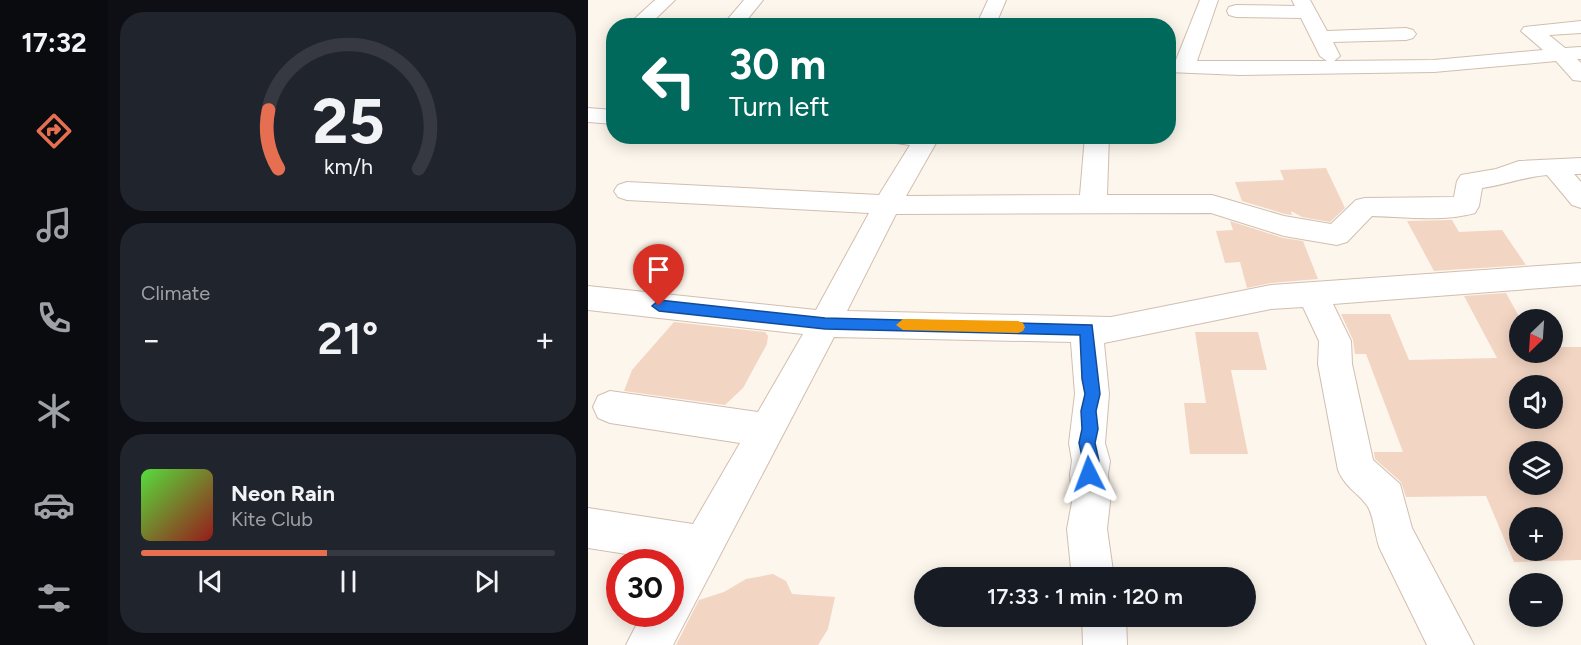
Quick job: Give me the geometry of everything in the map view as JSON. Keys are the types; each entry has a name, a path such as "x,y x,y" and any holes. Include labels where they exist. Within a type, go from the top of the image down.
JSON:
{"street":[{"path":"646,18 666,0"},
{"path":"738,18 754,0"},
{"path":"989,18 997,0"},
{"path":"1209,0 1176,67 1434,66 1571,54"},
{"path":"1236,11 1304,6 1336,67"},
{"path":"1581,27 1531,31 1571,54 1581,75"},
{"path":"1320,38 1406,34"},
{"path":"588,115 606,116"},
{"path":"684,580 825,324 887,205 923,144"},
{"path":"1093,205 1097,144"},
{"path":"1553,166 1581,199"},
{"path":"627,191 887,205 1212,204 1284,226 1337,235 1365,207 1466,206 1470,182 1501,177 1519,169 1581,166"},
{"path":"588,298 825,324 1111,330 1271,297 1579,277"},
{"path":"1313,294 1335,341 1336,372 1357,470 1386,498 1394,535 1413,568 1428,604 1452,645"},
{"path":"1087,329 1089,379 1092,394 1087,443 1091,461 1089,474 1091,502 1087,529 1092,567"},
{"path":"610,407 766,430"},
{"path":"588,528 703,546"},
{"path":"648,645 658,627"},
{"path":"1104,627 1105,645"}],"building":[{"path":"1326,168 1345,208 1330,222 1302,217 1291,211 1292,215 1285,214 1242,201 1235,182 1284,180 1280,170"},
{"path":"1452,220 1459,232 1502,230 1526,265 1434,271 1407,221"},
{"path":"1230,221 1283,238 1303,241 1318,279 1271,283 1247,288 1240,262 1225,263 1216,231 1233,230"},
{"path":"1506,293 1515,309 1509,309 1509,363 1563,363 1563,347 1581,347 1581,560 1563,561 1563,507 1509,507 1509,550 1486,496 1406,497 1401,482 1375,459 1374,452 1403,452 1366,354 1355,354 1353,340 1341,314 1390,314 1409,360 1497,358 1464,296"},
{"path":"674,322 765,332 768,336 767,344 743,388 725,405 624,391 632,370"},
{"path":"1195,332 1258,332 1267,370 1231,370 1248,454 1190,454 1184,403 1206,403"},
{"path":"773,574 786,581 792,594 835,597 828,629 818,645 676,645 699,600 724,592 746,579"}],"slow traffic":[{"path":"903,325 1018,327"}],"route":[{"path":"659,306 825,324 1087,329 1089,379 1092,394 1087,443 1091,461 1089,474"}]}
